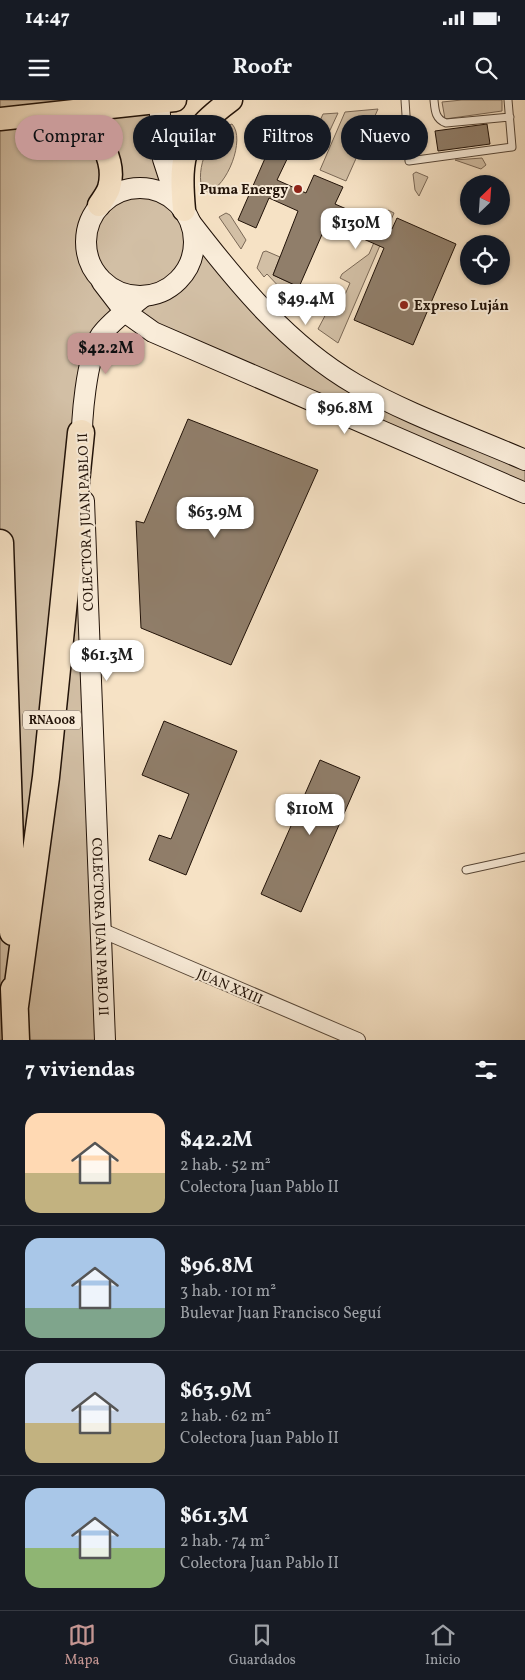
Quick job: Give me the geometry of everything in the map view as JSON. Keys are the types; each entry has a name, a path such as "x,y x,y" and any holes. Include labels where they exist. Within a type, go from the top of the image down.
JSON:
{"highway":[{"name":"RNA008","path":"15,1006 46,777 81,433"},
{"name":"RNA008","path":"0,543 16,1040"}],"main road":[{"path":"42,115 165,100 163,159 184,212 194,247 186,271 168,289 144,296 129,295 115,290 102,282"},
{"path":"184,212 184,154 193,134 212,114 230,100"},
{"path":"0,119 15,118"},
{"path":"108,160 109,188 91,216 86,230 87,258 93,271 125,312 139,324 179,345 525,493"},
{"path":"99,205 120,191 144,187 168,195 184,212 237,282 273,320 313,355 355,384 525,460"},
{"name":"COLECTORA JUAN PABLO II","path":"106,1040 81,433 92,353 102,334 144,296"}],"street":[{"name":"JUAN XXIII","path":"103,931 358,1040"}],"lane":[{"path":"405,100 409,161 512,147 508,100"},
{"path":"434,100 436,116 440,121 446,123 510,116"},
{"path":"466,870 525,857"}],"shaded area":[{"path":"0,100 159,100 162,115 133,115 133,160 170,160 177,202 313,355 525,460 525,493 125,312 102,334 81,433 105,1040 0,1040"},
{"path":"502,100 502,111 445,119 442,102"},
{"path":"378,109 375,115 344,115 345,112"},
{"path":"338,113 331,128 331,115 323,114"},
{"path":"341,121 341,160 355,160 346,181 320,170 324,160 331,160 331,144"},
{"path":"234,128 237,140 234,156"},
{"path":"482,158 486,165 481,169 455,160"},
{"path":"203,160 233,160 222,181 208,192 203,190 201,182"},
{"path":"416,172 428,177 419,196 415,190 413,174"},
{"path":"388,210 394,213 338,343 318,329 328,310 337,313 350,283 340,278 342,274 369,254"},
{"path":"226,213 230,215 246,240 241,249 219,217"},
{"path":"266,251 280,257 273,275 310,292 301,314 297,312 299,308 267,274 264,277 257,268 263,252"}],"building":[{"path":"487,124 490,144 438,151 435,131"},
{"path":"264,160 287,160 277,180 306,193 314,175 343,187 335,204 392,229 397,218 456,244 413,345 354,320 384,248 327,223 299,287 273,275 298,211 269,198 256,228 238,220"},
{"path":"188,419 318,470 231,665 141,628 136,521 144,523"},
{"path":"164,721 237,751 186,875 149,860 159,835 171,839 189,794 142,775"},
{"path":"320,760 360,777 301,912 261,894"}],"place":[{"name":"Puma Energy","path":"298,189"},
{"name":"Expreso Luján","path":"404,305"}]}
